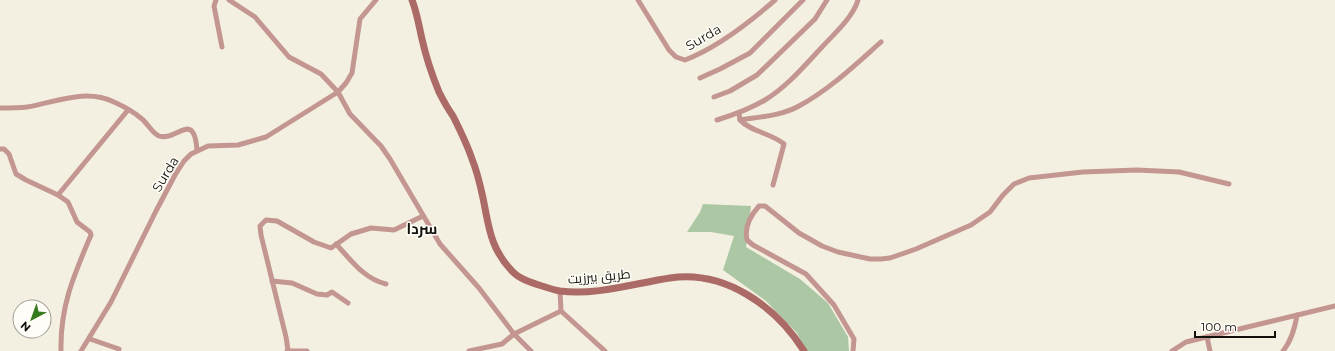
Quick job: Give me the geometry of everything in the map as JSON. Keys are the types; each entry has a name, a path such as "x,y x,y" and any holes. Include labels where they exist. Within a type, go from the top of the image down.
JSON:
{"main road":[{"name":"طريق بيرزيت","path":"414,2 423,41 440,93 464,139 473,162 482,193 490,237 498,255 512,272 535,284 560,291 603,290 671,278 686,277 715,280 749,295 766,307 784,325 804,351"}],"street":[{"path":"216,0 214,6 222,47"},
{"path":"229,0 255,18 289,57 320,74 338,92 350,114 385,153 440,244 479,288 514,334 531,351"},
{"name":"Surda","path":"82,351 111,302 175,175 184,161 197,150 208,146 238,145 266,137 338,92 352,73 360,19 376,0"},
{"name":"Surda","path":"638,0 669,50 676,57 684,60 697,55 750,21 775,0"},
{"path":"700,78 750,53 803,0"},
{"path":"714,97 730,91 757,75 815,19 828,0"},
{"path":"717,120 739,113 764,100 788,82 843,24 858,0"},
{"path":"740,120 781,113 799,106 841,77 881,42"},
{"path":"0,108 26,107 89,95 108,99 144,120 152,131 160,136 169,137 181,130 188,130 192,132 196,140 197,150"},
{"path":"58,195 128,110"},
{"path":"739,113 740,120 746,125 778,139 784,144 773,185"},
{"path":"0,149 4,149 9,154 14,170 20,177 58,195 68,202 74,218 77,222 87,228 91,235 69,290 63,314 61,351"},
{"path":"853,351 854,339 834,305 806,274 753,246 747,240 745,232 748,222 753,212 759,206 765,206 799,232 822,246 838,252 870,259 881,259 890,258 916,249 971,225 990,212 1014,184 1029,178 1083,172 1137,170 1179,172 1229,184"},
{"path":"307,351 287,351 286,337 260,226 266,220 277,221 314,242 331,248 351,234 371,228 394,230 423,216"},
{"path":"336,244 364,274 380,283 386,284"},
{"path":"272,281 292,283 317,294 327,295 332,292 348,303"},
{"path":"560,291 561,311 605,351"},
{"path":"1172,351 1186,342 1335,306"},
{"path":"469,351 502,344 514,334 561,311"},
{"path":"1283,351 1292,337 1297,315"},
{"path":"1207,337 1210,351"},
{"path":"90,339 119,349"}],"green space":[{"path":"703,204 751,206 746,247 800,279 828,303 848,337 849,351 806,351 797,333 766,301 723,270 734,236 711,232 687,232 700,212"}],"district":[{"name":"سردا","path":"422,228"}]}
